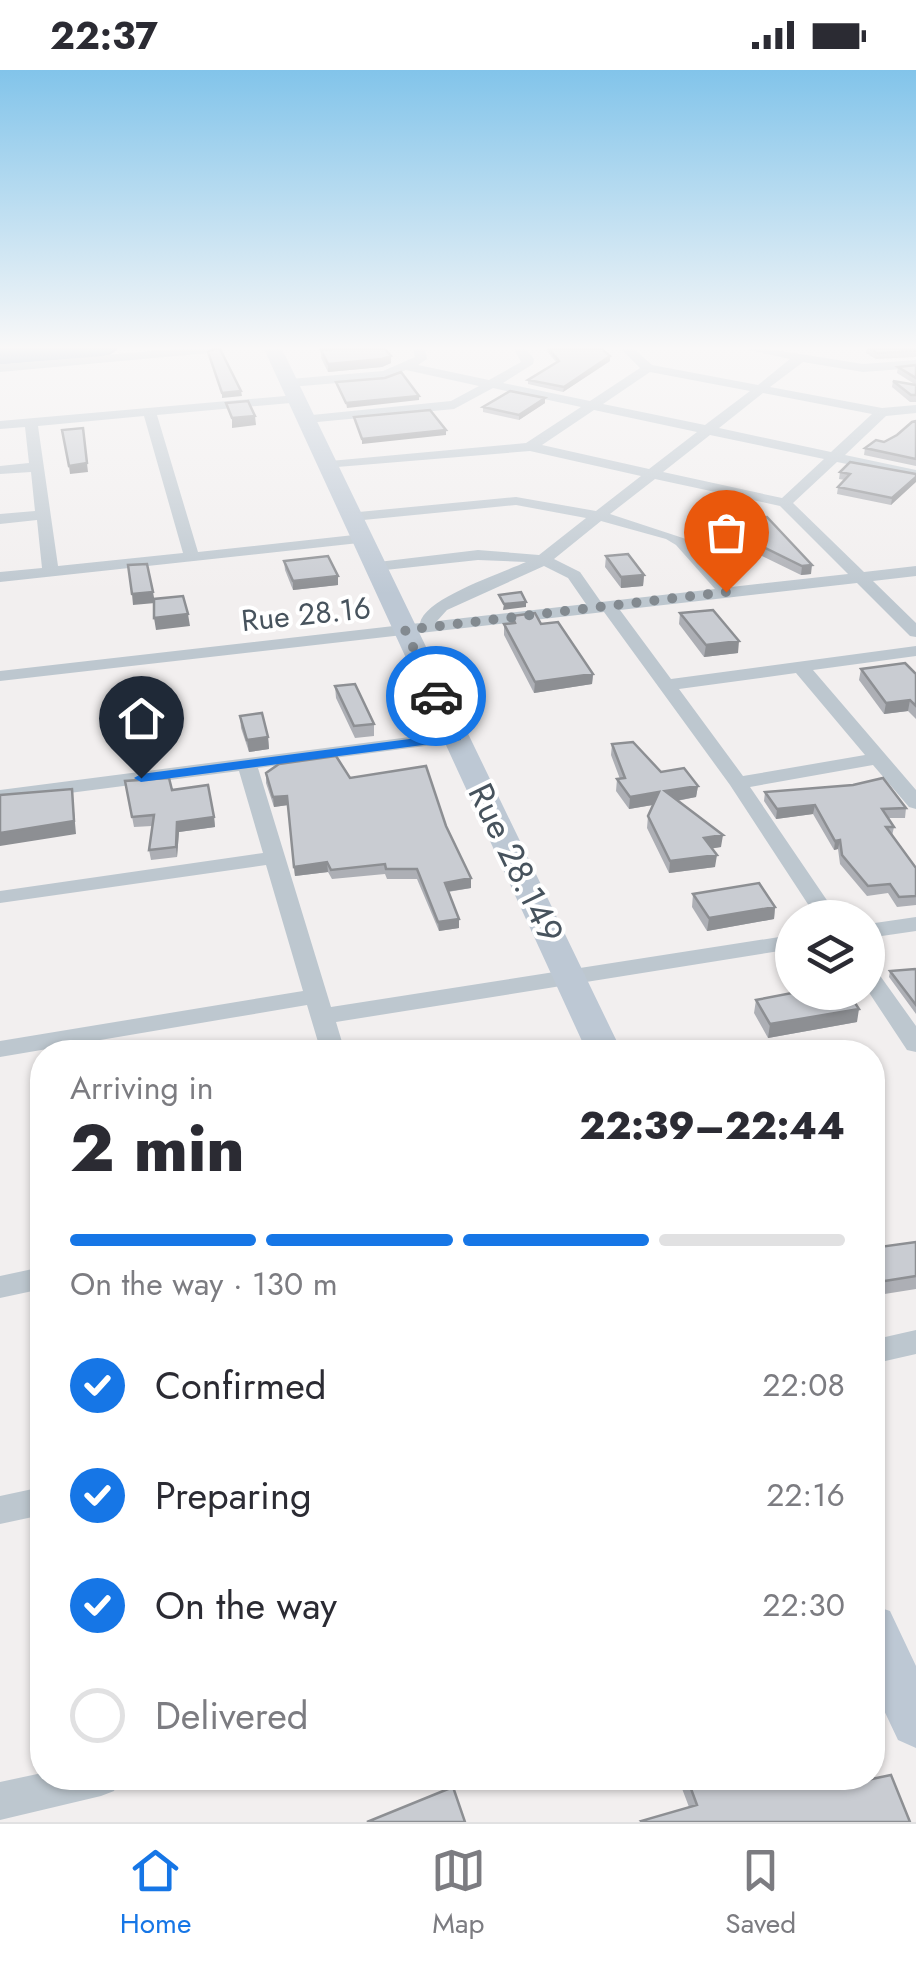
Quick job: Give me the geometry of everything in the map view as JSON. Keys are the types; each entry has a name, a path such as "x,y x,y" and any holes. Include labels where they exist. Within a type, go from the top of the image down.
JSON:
{"street":[{"path":"33,431 51,572"},
{"path":"154,431 192,556"},
{"name":"Rue 28.149","path":"313,431 376,566 417,629 456,737 599,1040"},
{"path":"530,447 553,431"},
{"path":"417,629 441,606 541,562 647,474 708,431"},
{"path":"713,431 916,474"},
{"path":"785,504 862,431"},
{"path":"330,465 530,447 785,504 916,632"},
{"path":"0,470 37,467"},
{"path":"0,577 192,556 516,500 599,516 682,542 726,592"},
{"path":"0,519 44,515"},
{"path":"376,566 502,554 541,562 576,578 668,685 816,900"},
{"name":"Rue 28.16","path":"0,676 916,571"},
{"path":"668,685 916,651"},
{"path":"800,666 916,803"},
{"path":"0,796 456,737"},
{"path":"738,783 878,758"},
{"path":"247,765 330,1040"},
{"path":"0,898 272,858"},
{"path":"885,929 916,924"},
{"path":"67,1040 570,977 775,945"},
{"path":"885,999 916,1044"},
{"path":"0,1049 30,1045"},
{"path":"0,1287 30,1281"},
{"path":"885,1349 916,1342"},
{"path":"0,1510 30,1504"},
{"path":"885,1656 916,1722"},
{"path":"0,1802 50,1790"}],"building":[{"path":"62,431 83,431 87,463 69,466"},
{"path":"359,431 439,431 362,439"},
{"path":"902,431 916,431 916,459 865,448 876,440 884,442"},
{"path":"850,462 916,477 892,498 838,487 850,474 840,472"},
{"path":"767,517 812,565 802,566 712,522"},
{"path":"628,554 644,575 621,577 606,556"},
{"path":"328,556 338,576 293,581 284,561"},
{"path":"147,564 153,592 132,594 128,565"},
{"path":"521,592 526,602 504,604 499,595"},
{"path":"183,596 188,614 154,618 154,599"},
{"path":"713,610 739,641 706,645 680,613"},
{"path":"535,613 541,624 558,622 593,674 535,682 504,624 515,623 512,616"},
{"path":"905,663 916,674 916,706 910,700 886,703 861,669"},
{"path":"355,684 374,724 354,726 335,686"},
{"path":"262,713 268,737 247,740 240,716"},
{"path":"633,742 661,772 684,768 698,786 665,791 723,835 704,838 717,855 670,861 648,816 659,792 630,797 617,779 625,778 612,744"},
{"path":"336,756 350,778 426,766 446,826 471,878 445,883 459,919 438,922 417,869 386,869 385,864 331,870 327,862 294,867 287,796 273,797 266,773 279,764"},
{"path":"169,778 172,790 208,785 214,817 177,822 176,847 149,850 154,815 132,817 125,781"},
{"path":"883,778 906,808 882,809 894,827 886,827 916,868 916,896 899,897 890,884 868,886 842,855 840,840 835,841 815,805 777,809 765,792 853,785"},
{"path":"72,789 74,821 0,833 0,795"},
{"path":"759,883 775,907 709,918 693,894"},
{"path":"916,970 916,1005 890,971"},
{"path":"775,996 775,1010 853,1010 770,1024 756,1000"},
{"path":"916,1242 916,1276 885,1281 885,1246"},
{"path":"891,1775 910,1822 641,1821 697,1805 691,1790 885,1790 885,1776"},
{"path":"454,1790 465,1822 367,1822"}],"way so far":[{"path":"436,696 405,630 726,592"}],"route":[{"path":"141,778 456,737 436,696"}]}
